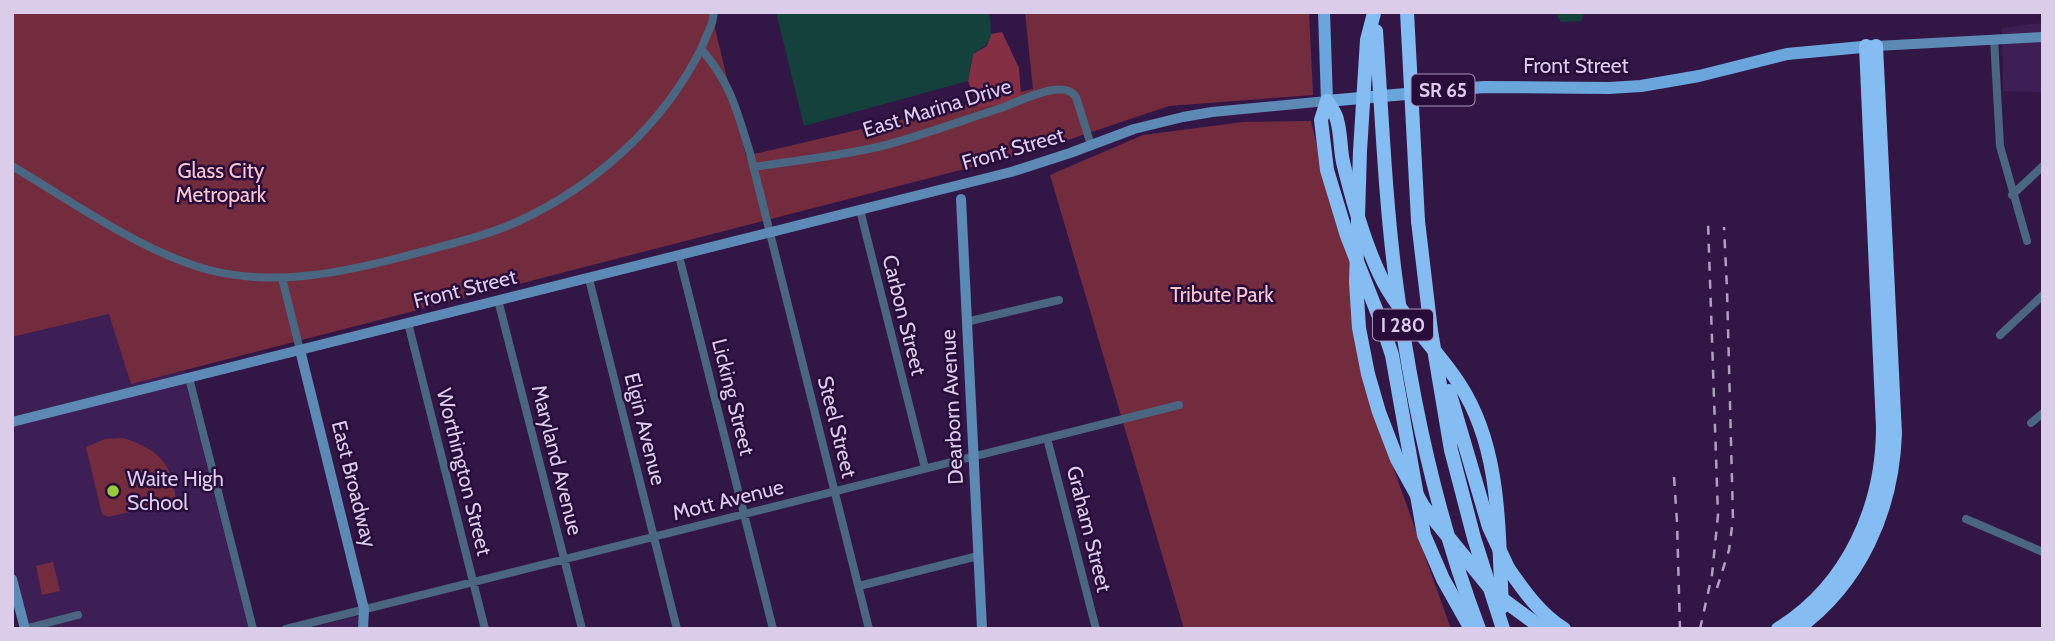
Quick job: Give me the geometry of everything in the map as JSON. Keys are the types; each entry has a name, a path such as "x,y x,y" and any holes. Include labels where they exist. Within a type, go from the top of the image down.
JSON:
{"highway":[{"path":"1374,12 1367,40 1356,282 1359,328 1368,374 1397,459 1423,506 1494,593 1543,629"},
{"name":"I 280","path":"1374,12 1395,281 1410,371 1442,512 1479,629"},
{"name":"I 280","path":"1406,12 1418,221 1431,331 1451,450 1474,538 1503,629"},
{"path":"1797,629 1850,575 1872,536 1885,501 1894,457 1895,434 1871,46"},
{"path":"1327,101 1321,120 1328,170 1347,236 1392,355 1424,535 1436,564 1471,629"},
{"path":"1327,101 1337,119 1342,159 1349,185 1379,273 1393,296 1461,386 1482,430 1496,495 1503,629"},
{"path":"1431,331 1489,527 1508,568 1525,593 1551,621 1564,629"},
{"path":"1778,629 1817,606"}],"main road":[{"path":"1324,12 1327,101"},
{"name":"Front Street","path":"12,422 1011,172 1134,129 1183,117 1484,87 1641,86 1685,79 1787,54 1871,46 2043,37"},
{"name":"Dearborn Avenue","path":"961,199 982,629"},
{"name":"East Broadway","path":"300,350 364,609 363,629"},
{"path":"12,579 25,629"}],"street":[{"path":"12,166 158,252 209,270 256,278 282,278 365,267 461,241 518,221 585,184 628,148 672,96 701,49 710,30 714,12"},
{"path":"1994,39 2000,146 2026,241"},
{"name":"Steel Street","path":"701,49 717,67 732,94 754,167 869,629"},
{"name":"East Marina Drive","path":"754,167 884,145 1008,106 1046,91 1065,88 1072,90 1076,97 1091,145"},
{"path":"2012,195 2043,166"},
{"name":"Dearborn Avenue","path":"961,184 961,199"},
{"name":"Carbon Street","path":"860,210 925,468"},
{"name":"Licking Street","path":"679,256 773,629"},
{"path":"282,278 300,350"},
{"name":"Elgin Avenue","path":"589,279 677,629"},
{"path":"2000,335 2043,295"},
{"name":"Maryland Avenue","path":"498,300 582,629"},
{"path":"966,322 1059,300"},
{"name":"Worthington Street","path":"408,323 485,629"},
{"path":"190,378 253,629"},
{"name":"Mott Avenue","path":"286,629 1179,405"},
{"path":"2031,424 2043,413"},
{"name":"Graham Street","path":"1047,438 1096,629"},
{"path":"1966,519 2043,552"},
{"path":"859,586 978,556"},
{"path":"25,629 78,615"}],"shaded area":[{"path":"776,12 989,12 991,32 985,46 973,54 968,81 804,126"},
{"path":"1555,12 1585,12 1581,21 1561,22"},
{"path":"2043,23 2043,92 2003,91 2002,28"},
{"path":"1002,32 1019,68 1021,95 1010,103 978,107 968,81 973,54 987,46 991,34"},
{"name":"Waite High School","path":"110,314 131,383 185,370 186,385 249,629 25,629 12,568 12,337"},
{"path":"359,616 358,629 305,629"}],"green space":[{"name":"Glass City Metropark","path":"12,12 711,12 746,156 1033,89 1025,12 1309,12 1313,95 1169,106 1038,150 131,384 109,314 12,337"},
{"name":"Tribute Park","path":"1311,121 1336,223 1352,267 1363,383 1451,629 1184,629 1050,175 1143,135 1243,122"},
{"path":"123,438 146,447 162,459 171,477 176,501 108,517 102,514 86,447 105,439"},
{"path":"53,562 60,591 42,595 36,566"}],"railway":[{"path":"1700,629 1712,575 1718,515 1708,222"},
{"path":"1717,588 1729,550 1733,519 1724,227"},
{"path":"1674,477 1680,629"}],"place":[{"name":"Waite High School","path":"113,491"}]}
